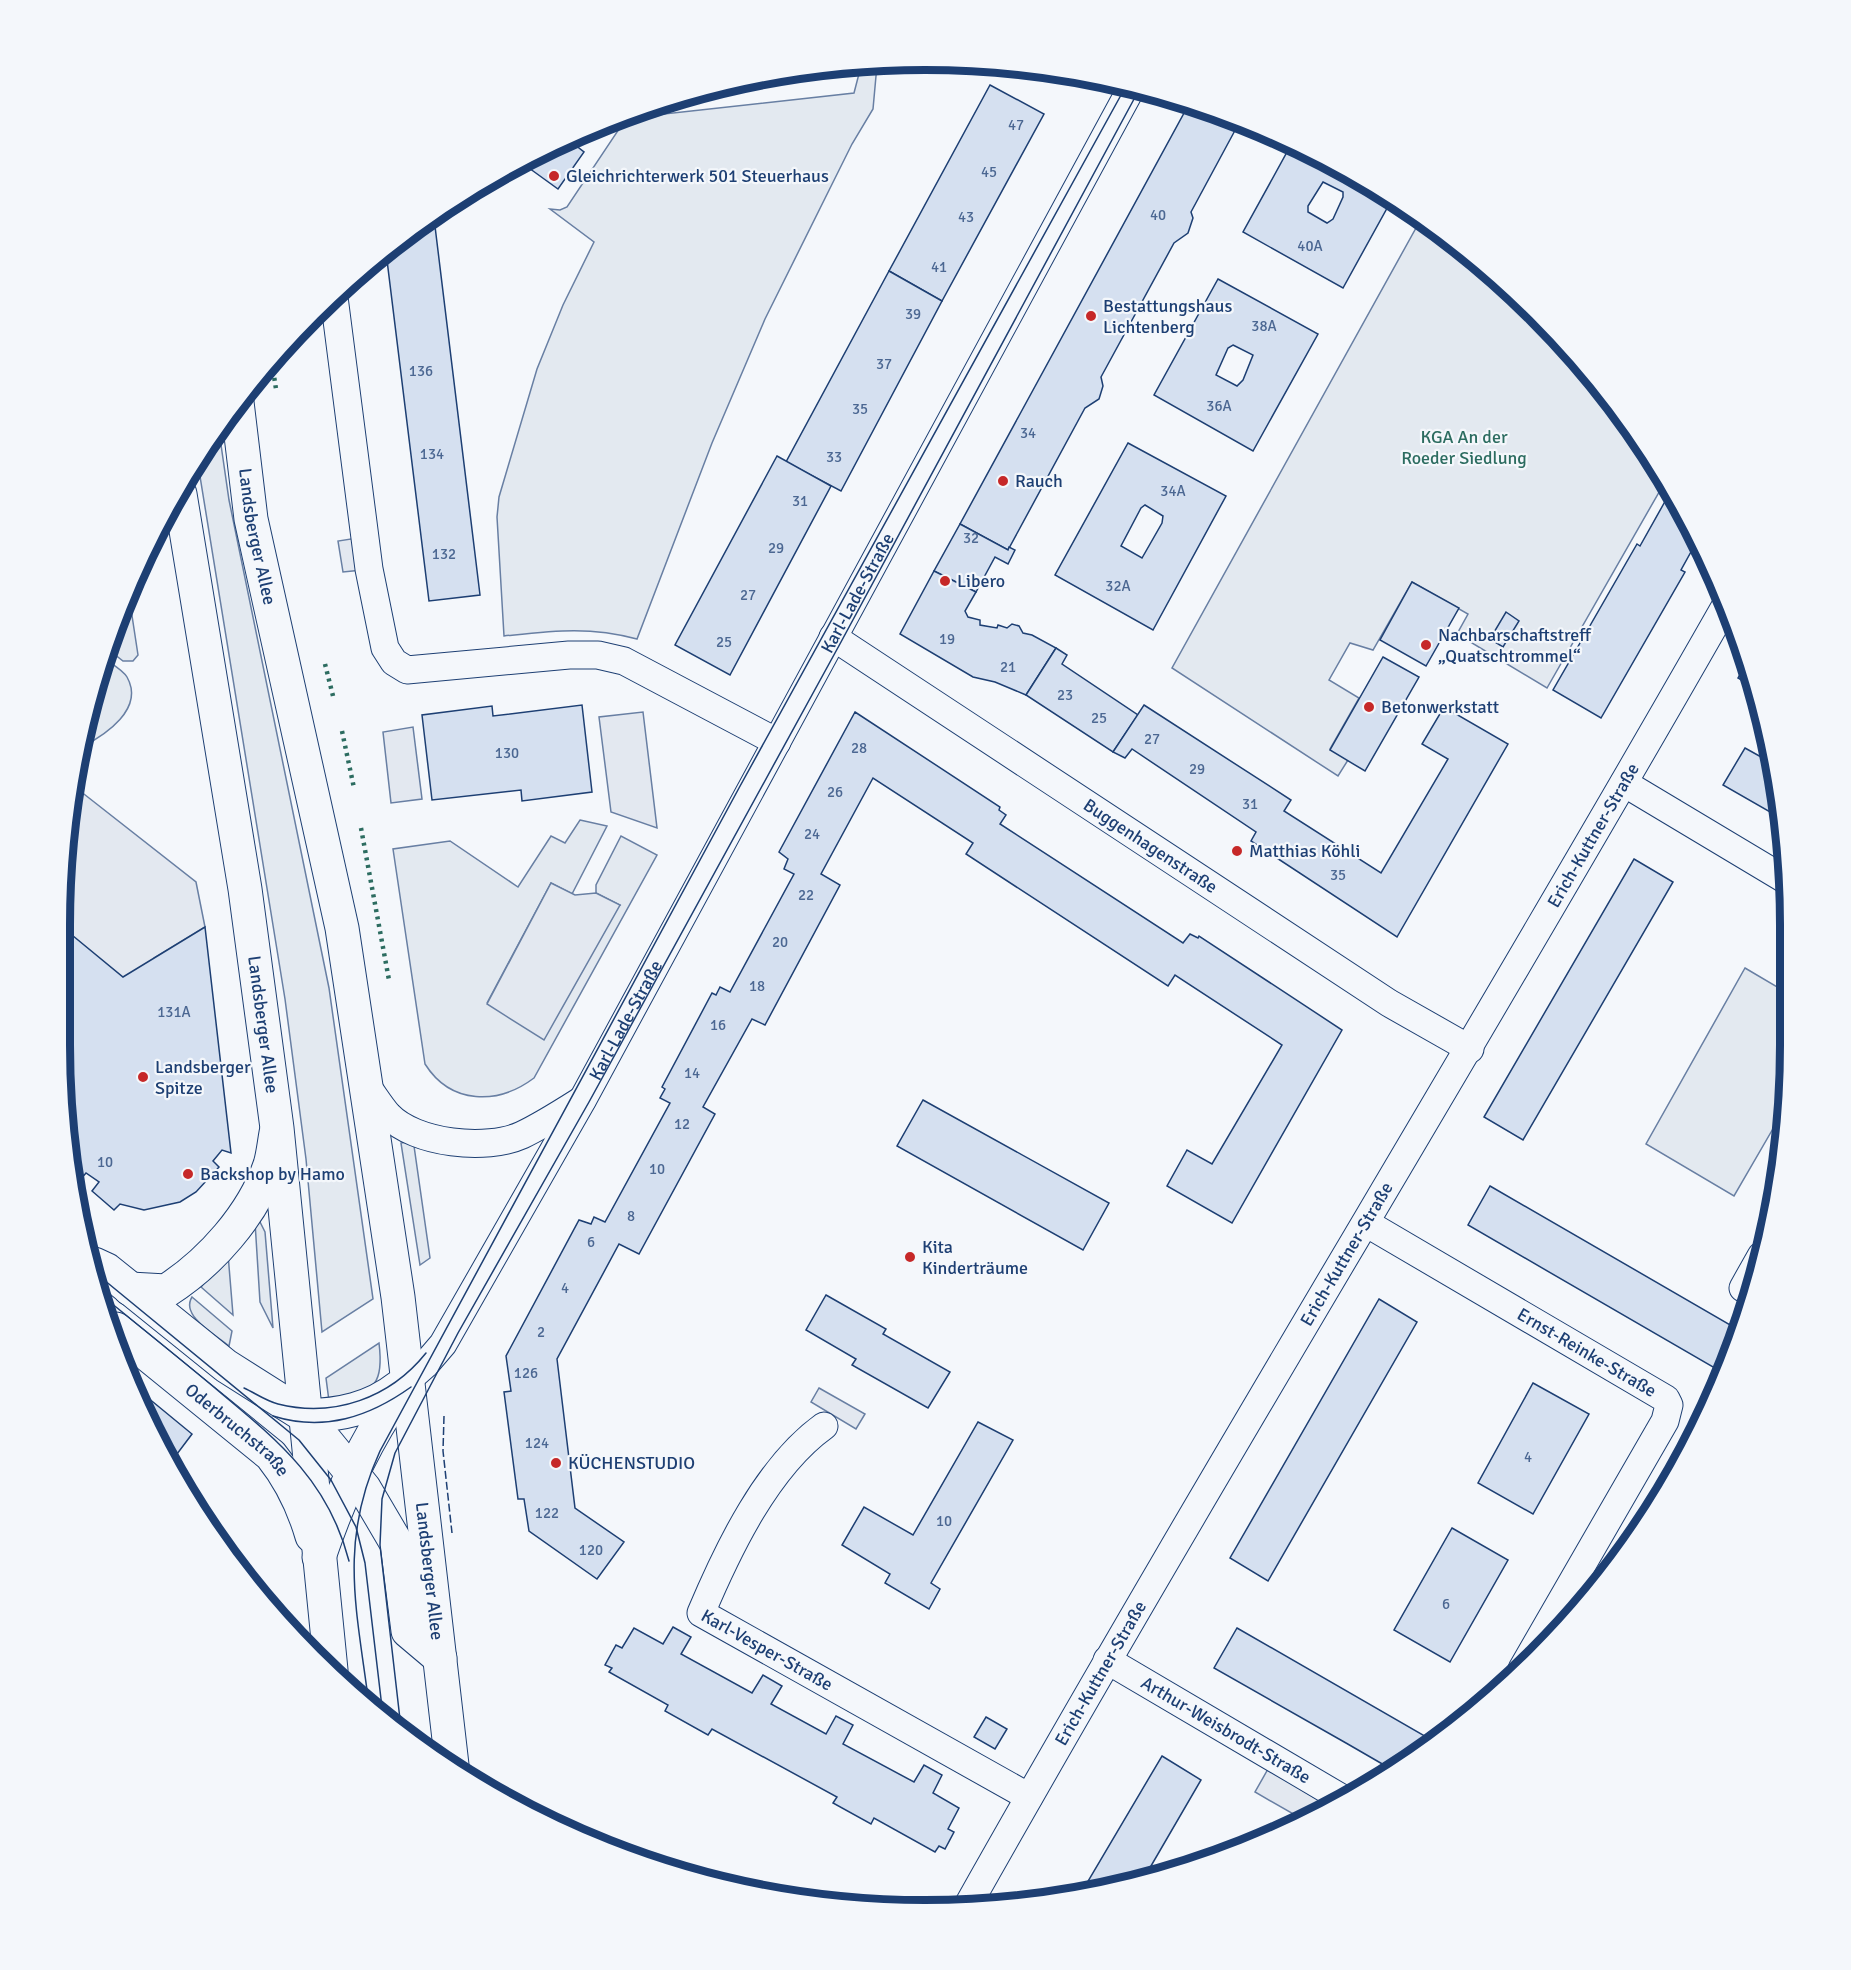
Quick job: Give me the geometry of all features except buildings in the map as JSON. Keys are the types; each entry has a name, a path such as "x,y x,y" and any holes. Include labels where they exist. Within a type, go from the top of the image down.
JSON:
{"main road":[{"name":"Landsberger Allee","path":"239,417 251,519 342,928 408,1380 451,1756"},
{"name":"Landsberger Allee","path":"182,504 245,890 278,1128 330,1657"},
{"path":"130,1289 166,1291 201,1265 250,1209 270,1165 278,1128"},
{"path":"100,1267 226,1366 305,1416 353,1474 380,1512 397,1544 408,1631 440,1658"},
{"name":"Oderbruchstraße","path":"121,1333 271,1455 287,1475 303,1507 319,1557"},
{"name":"Landsberger Allee","path":"319,1557 334,1515 353,1474 383,1416 408,1380"},
{"path":"305,1416 337,1414 363,1407 379,1400 408,1380"}],"street":[{"name":"Karl-Lade-Straße","path":"408,1380 443,1344 583,1099 1127,95"},
{"path":"335,308 369,569 385,648 394,662 407,670 569,655 611,657 635,667 777,742"},
{"name":"Erich-Kuttner-Straße","path":"972,1898 1107,1660 1470,1048 1721,614"},
{"name":"Buggenhagenstraße","path":"833,637 1389,1003 1470,1048"},
{"path":"1624,783 1779,876"},
{"name":"Karl-Lade-Straße","path":"366,1085 389,1116 397,1121 421,1135 465,1144 491,1143 521,1136 583,1099"},
{"name":"Ernst-Reinke-Straße","path":"1366,1223 1666,1399 1669,1405 1665,1421 1539,1639"},
{"path":"1743,1288 1746,1283"},
{"name":"Karl-Vesper-Straße","path":"824,1426 800,1444 775,1471 712,1585 701,1613 1029,1797"},
{"name":"Arthur-Weisbrodt-Straße","path":"1107,1660 1335,1794"}],"green space":[{"path":"876,72 873,109 852,144 765,319 712,443 637,639 586,631 555,631 504,636 497,517 499,497 537,369 563,305 594,242 550,209 560,210 567,207 620,128 654,115 854,93 859,73"},
{"name":"KGA An der Roeder Siedlung","path":"1417,226 1489,283 1530,321 1568,362 1604,405 1661,489 1547,688 1457,634 1468,614 1412,582 1373,650 1350,643 1329,680 1359,698 1330,749 1348,760 1338,776 1172,668"},
{"path":"221,442 229,500 329,988 373,1299 322,1332 306,1159 285,999 200,474"},
{"path":"131,611 138,655 133,661 123,661 115,655"},
{"path":"112,664 127,677 131,689 131,700 120,720 91,742"},
{"path":"580,820 607,826 572,894 551,883 487,1003 620,905 596,893 596,885 621,836 657,855 534,1078 505,1093 491,1096 461,1094 436,1077 425,1064 393,849 450,841 518,887 551,836 565,843"},
{"path":"1745,968 1780,989 1779,1100 1777,1123 1734,1196 1646,1144"},
{"path":"406,1142 414,1146 430,1258 420,1265 401,1143"},
{"path":"255,1222 260,1222 265,1232 273,1328 260,1302"},
{"path":"228,1254 233,1315 201,1287"},
{"path":"192,1297 232,1331 229,1346 195,1318 190,1304"},
{"path":"379,1343 379,1371 377,1380 372,1386 355,1394 329,1401 326,1378"}],"shaded area":[{"path":"357,538 362,570 343,572 338,541"},
{"path":"643,712 657,828 611,812 599,717"},
{"path":"413,727 422,799 391,803 383,732"},
{"path":"82,792 196,882 205,927 154,958 117,1126 72,1088 70,926 72,870"},
{"path":"551,883 575,895 596,893 620,905 544,1040 487,1004"},
{"path":"819,1388 865,1414 856,1429 811,1402"},
{"path":"1268,1769 1320,1801 1295,1815 1255,1792"}],"tram line":[{"path":"367,1691 356,1607 355,1547 359,1516 367,1484 380,1451 739,788 1122,94"},
{"path":"400,1719 380,1545 382,1499 395,1453 458,1333 589,1102 841,642 1135,97"},
{"path":"104,1280 299,1440 331,1480 356,1527 365,1563 382,1703"},
{"path":"111,1303 244,1412 283,1448 316,1487 329,1509 349,1561"},
{"path":"244,1388 278,1404 299,1408 340,1406 360,1401 396,1382 426,1353"},
{"path":"273,1416 292,1421 310,1422 345,1419 379,1406 411,1387"}],"hedge":[{"path":"274,373 276,389"},
{"path":"325,664 333,696"},
{"path":"342,731 354,788"},
{"path":"361,828 389,980"}],"fence":[{"path":"444,1416 443,1451 452,1533"}],"place":[{"name":"Gleichrichterwerk 501 Steuerhaus","path":"554,176"},
{"name":"Bestattungshaus Lichtenberg","path":"1091,316"},
{"name":"Rauch","path":"1003,481"},
{"name":"Libero","path":"945,581"},
{"name":"Nachbarschaftstreff „Quatschtrommel“","path":"1426,645"},
{"name":"Betonwerkstatt","path":"1369,707"},
{"name":"Matthias Köhli","path":"1237,851"},
{"name":"Landsberger Spitze","path":"143,1077"},
{"name":"Backshop by Hamo","path":"188,1174"},
{"name":"Kita Kinderträume","path":"910,1257"},
{"name":"KÜCHENSTUDIO","path":"556,1463"}]}
